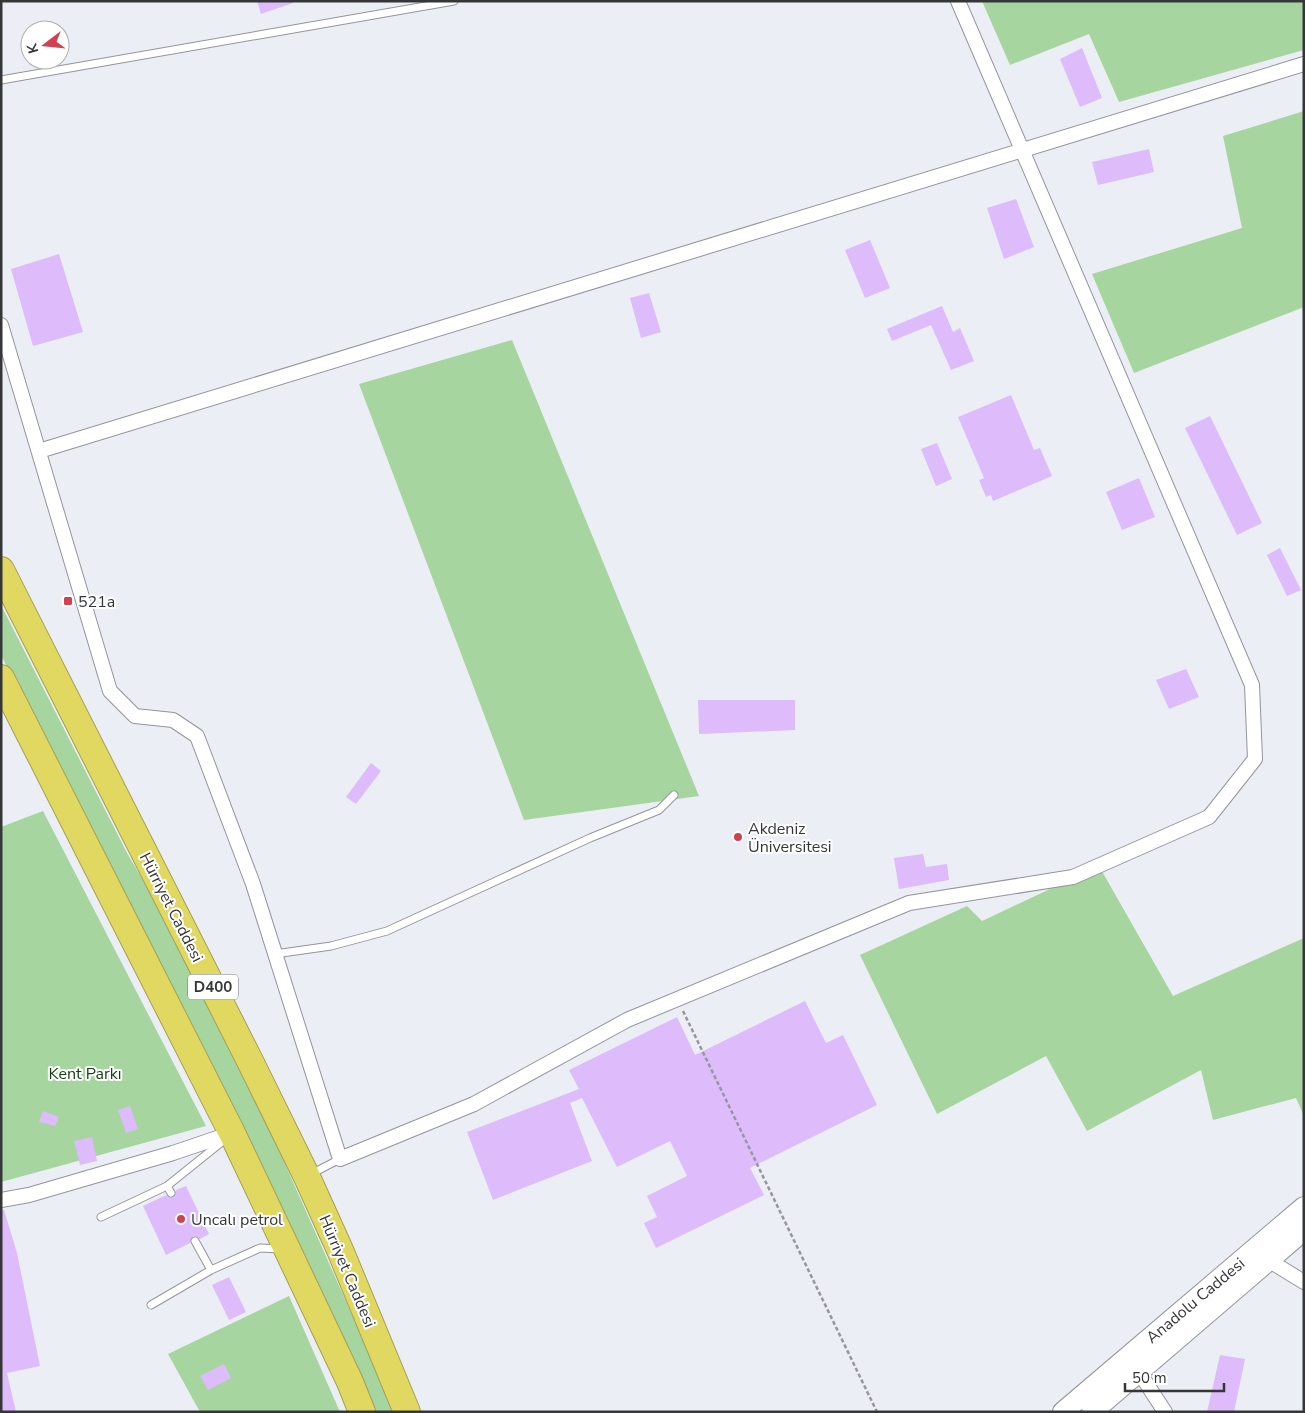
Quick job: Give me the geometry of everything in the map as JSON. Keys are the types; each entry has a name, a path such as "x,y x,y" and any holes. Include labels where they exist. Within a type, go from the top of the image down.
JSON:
{"highway":[{"name":"Hürriyet Caddesi","path":"1,570 307,1177 340,1250 407,1412"},
{"path":"1,678 232,1133 350,1382 362,1412"}],"main road":[{"name":"Anadolu Caddesi","path":"1063,1412 1304,1207"},
{"name":"Anadolu Caddesi","path":"1092,1412 1304,1230"}],"street":[{"path":"1,326 110,691 135,716 173,720 197,736 254,884 340,1159 474,1104 627,1020 910,903 1073,877 1209,817 1255,759 1252,685 1020,150 958,1"},
{"path":"38,451 1304,64"},
{"path":"1,1200 29,1195 174,1153 232,1133"},
{"path":"1268,1260 1304,1282"},
{"path":"1139,1372 1165,1412"}],"lane":[{"path":"1,80 454,1"},
{"path":"275,954 331,946 387,930 590,838 651,814 666,805 674,795"},
{"path":"101,1217 167,1186 232,1133"},
{"path":"307,1177 340,1159"},
{"path":"167,1186 171,1193"},
{"path":"195,1241 211,1270"},
{"path":"152,1305 211,1270 260,1248 287,1250"}],"path":[{"path":"677,1000 877,1412"}],"green space":[{"path":"982,1 1304,1 1304,50 1119,102 1089,34 1010,65"},
{"path":"1304,111 1304,307 1134,373 1092,274 1242,228 1223,136"},
{"path":"512,340 699,796 524,820 359,384"},
{"path":"1,605 127,853 193,966 250,1085 395,1412 370,1412 287,1218 241,1123 1,655"},
{"name":"Kent Parkı","path":"43,811 206,1126 1,1182 1,827"},
{"path":"1099,866 1173,996 1304,938 1304,1116 1296,1098 1213,1120 1201,1070 1087,1131 1046,1056 937,1114 860,955 967,906 982,921"},
{"path":"289,1296 340,1412 200,1412 168,1354"}],"building":[{"path":"257,1 293,1 293,3 261,14"},
{"path":"1082,48 1102,98 1080,107 1060,59"},
{"path":"1149,149 1154,172 1098,185 1092,162"},
{"path":"1016,199 1034,247 1004,259 987,208"},
{"path":"870,240 890,288 865,298 845,250"},
{"path":"59,254 83,332 33,346 11,269"},
{"path":"649,293 661,332 641,338 630,298"},
{"path":"942,306 953,332 960,328 974,361 951,370 931,325 892,341 887,329"},
{"path":"1011,395 1034,450 1040,448 1052,476 993,501 991,495 986,497 979,480 984,478 958,417"},
{"path":"1210,416 1262,523 1237,535 1185,428"},
{"path":"937,443 952,479 936,486 921,449"},
{"path":"1139,478 1155,517 1122,530 1106,492"},
{"path":"1280,548 1301,590 1287,596 1267,555"},
{"path":"1186,669 1199,697 1169,709 1156,680"},
{"path":"698,700 795,700 795,730 699,734"},
{"path":"371,763 381,771 356,804 346,797"},
{"path":"923,854 926,867 947,864 949,880 899,889 894,858"},
{"path":"805,1001 826,1043 843,1035 877,1105 750,1168 764,1195 656,1248 644,1223 657,1217 647,1196 687,1176 670,1141 617,1167 582,1098 570,1103 592,1161 493,1200 467,1132 579,1089 569,1070 677,1017 695,1055"},
{"path":"130,1106 138,1129 126,1133 118,1110"},
{"path":"43,1111 59,1117 55,1126 39,1122"},
{"path":"92,1137 97,1161 80,1165 74,1141"},
{"path":"186,1186 209,1234 200,1239 193,1236 190,1243 166,1255 143,1206 166,1195 173,1198 176,1190"},
{"path":"1,1210 4,1210 17,1253 40,1366 7,1373 16,1412 1,1412"},
{"path":"229,1277 246,1312 229,1320 212,1285"},
{"path":"1220,1355 1245,1359 1234,1412 1207,1412"},
{"path":"224,1364 231,1378 208,1390 200,1376"}],"place":[{"name":"521a","path":"68,601"},
{"name":"Akdeniz Üniversitesi","path":"738,837"},
{"name":"Uncalı petrol","path":"181,1219"}]}
